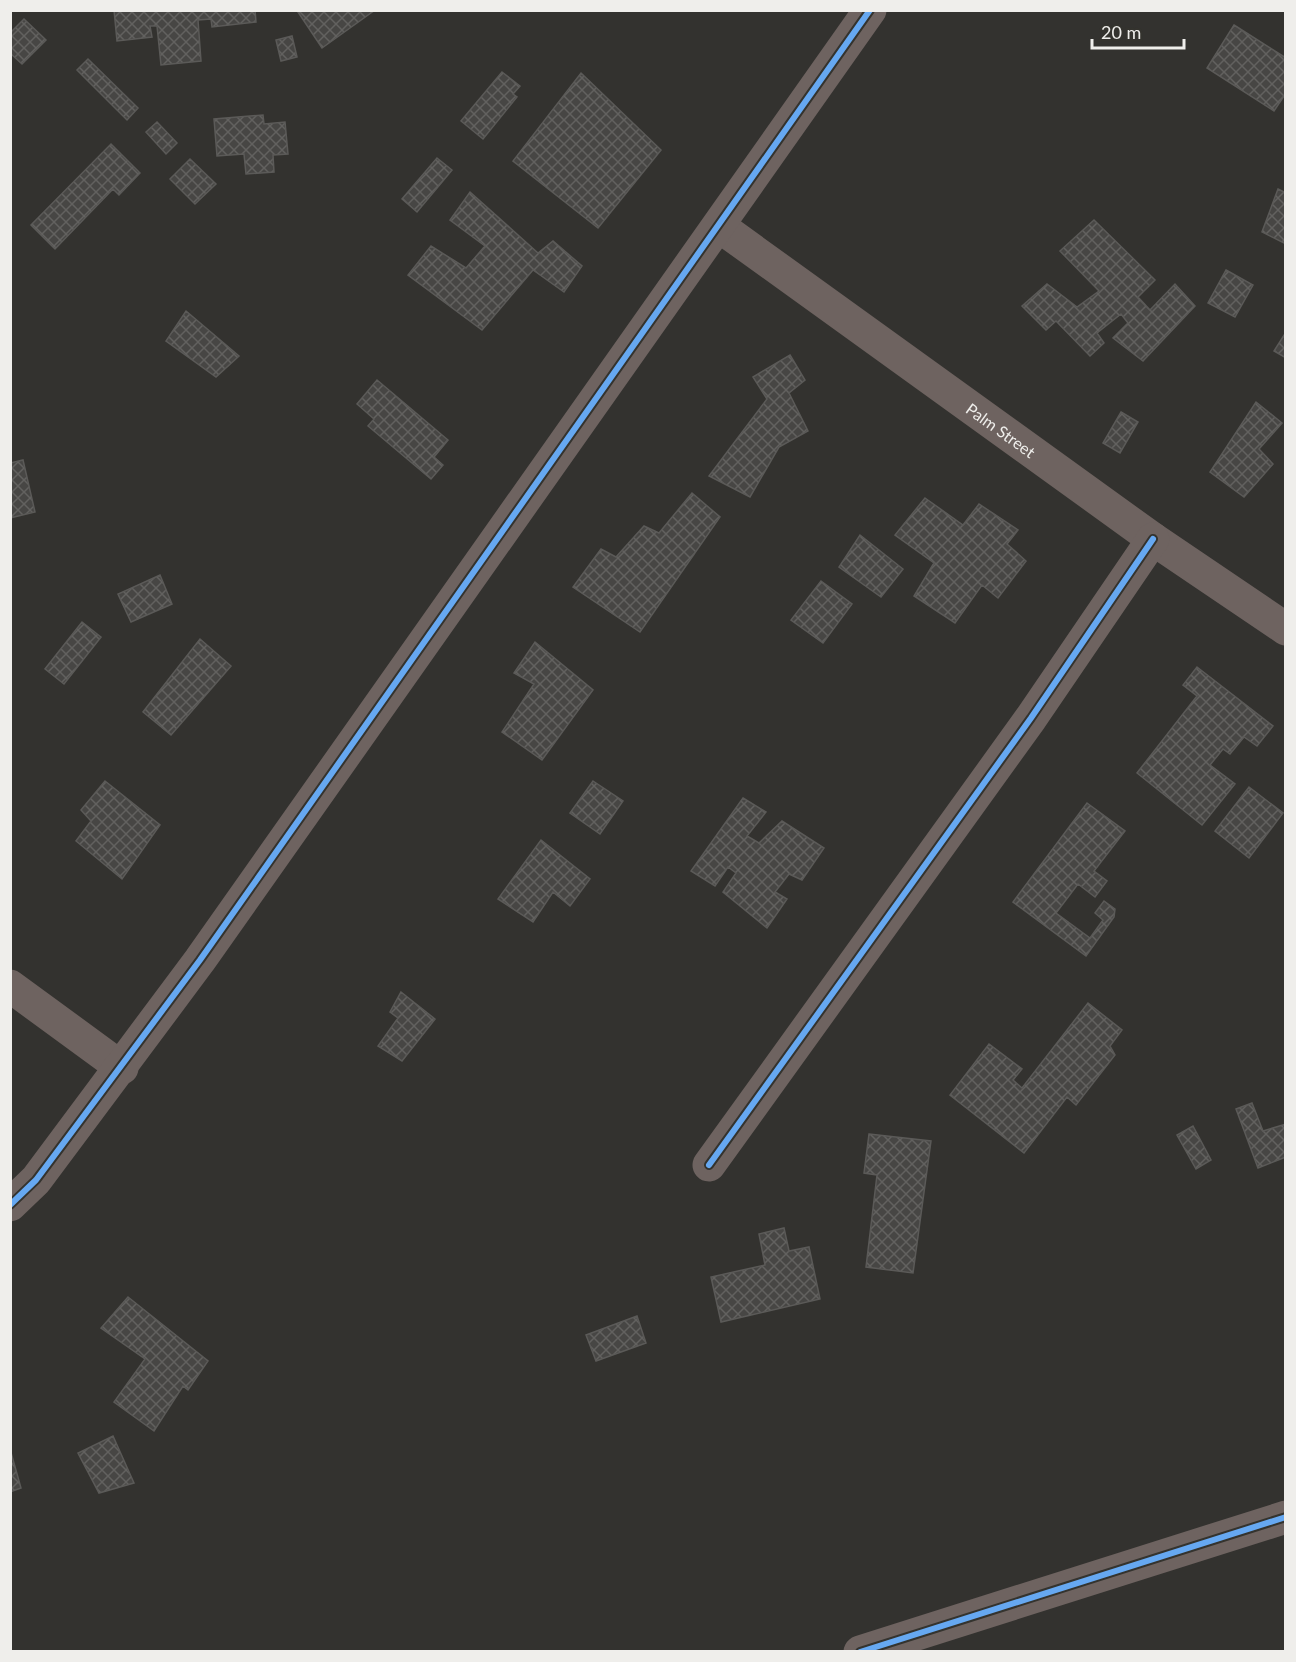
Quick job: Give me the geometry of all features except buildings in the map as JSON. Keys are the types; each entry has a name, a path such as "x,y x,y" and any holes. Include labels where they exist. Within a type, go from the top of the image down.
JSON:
{"street":[{"path":"10,1205 36,1180 122,1068 870,10"},
{"name":"Palm Street","path":"719,226 1153,539 1286,629"},
{"path":"709,1165 1031,718 1153,539"},
{"path":"10,986 122,1068"},
{"path":"860,1652 1286,1517"}],"cycle path":[{"path":"10,1205 36,1180 200,960 870,10"},
{"path":"709,1165 1031,718 1153,539"},
{"path":"860,1652 1286,1517"}]}
